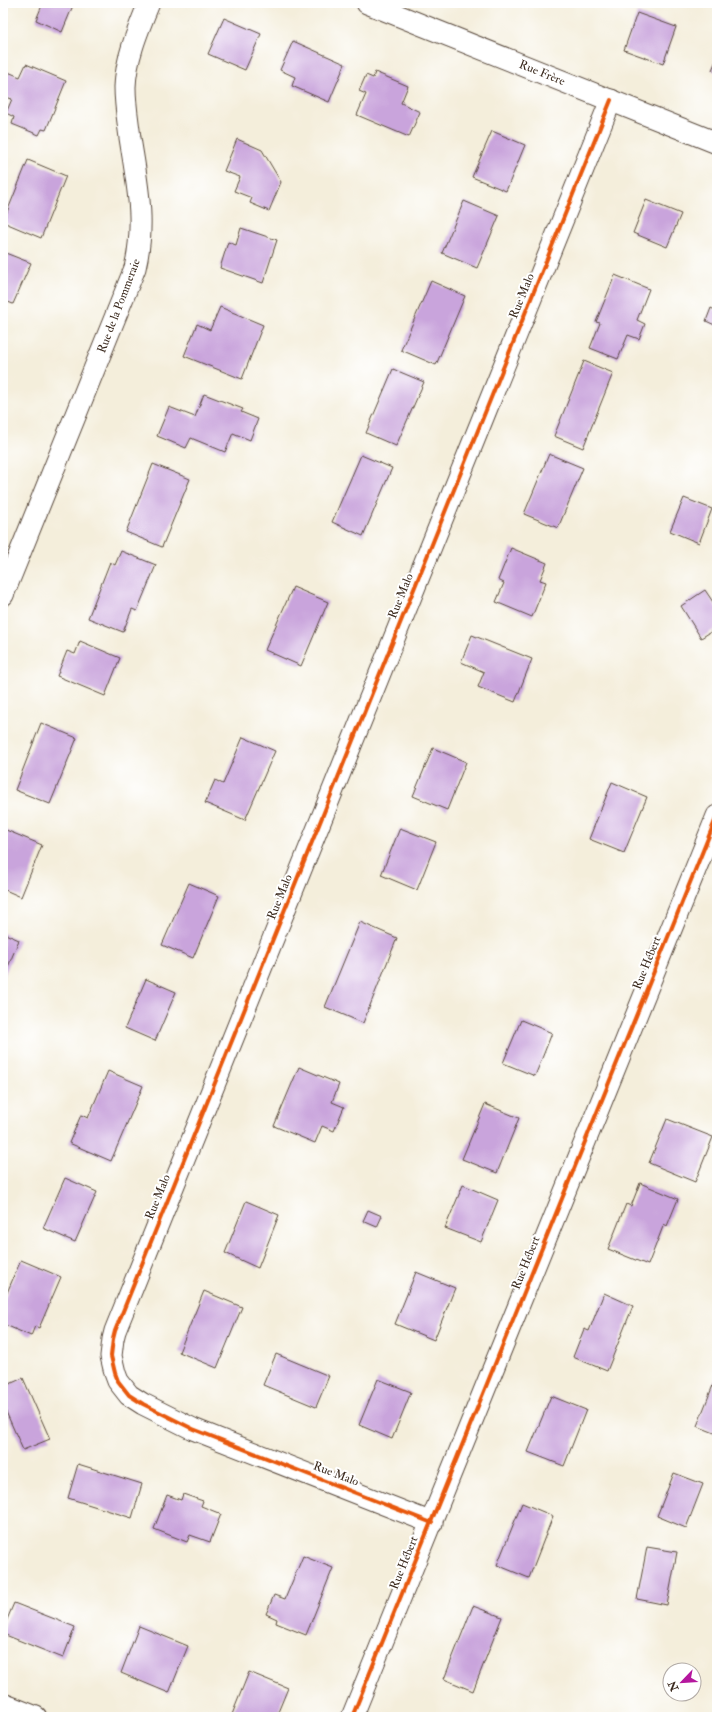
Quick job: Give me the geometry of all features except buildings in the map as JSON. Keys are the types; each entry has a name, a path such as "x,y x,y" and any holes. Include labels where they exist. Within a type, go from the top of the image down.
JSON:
{"street":[{"name":"Rue de la Pommeraie","path":"3,595 135,268 140,241 141,214 126,108 125,85 135,37 149,3"},
{"name":"Rue Frère","path":"367,3 717,143"},
{"name":"Rue Malo","path":"432,1522 193,1429 143,1404 129,1395 118,1381 112,1365 111,1348 115,1331 611,100"},
{"name":"Rue Hébert","path":"352,1717 717,816"},
{"path":"3,1704 36,1717"}],"cycle path":[{"path":"432,1523 193,1429 143,1404 129,1395 118,1381 111,1356 113,1339 611,100"},
{"path":"352,1717 717,816"}]}
